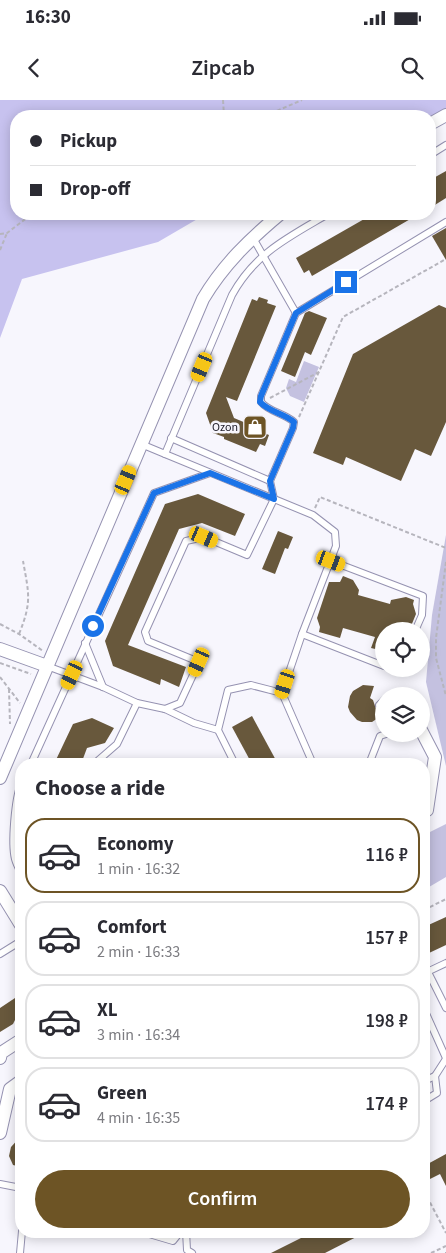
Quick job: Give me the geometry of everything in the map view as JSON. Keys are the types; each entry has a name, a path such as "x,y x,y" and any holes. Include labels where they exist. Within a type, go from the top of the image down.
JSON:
{"street":[{"path":"0,778 204,299 214,281 229,262 273,220"},
{"path":"0,649 47,667"},
{"path":"427,742 435,757 430,790"},
{"path":"1,895 15,916"},
{"path":"0,1058 1,1053 15,1044"},
{"path":"0,1129 10,1089 15,1085"}],"lane":[{"path":"165,454 232,295 240,281 263,255 277,244 318,220"},
{"path":"165,709 180,703 199,662 148,641 145,632 186,541 204,537 247,555 274,499 270,481 294,422 260,402 296,313 446,222"},
{"path":"253,238 296,313"},
{"path":"171,438 270,481"},
{"path":"142,444 313,515 335,532 336,546 302,634 282,693 310,758"},
{"path":"34,758 154,493 210,473"},
{"path":"331,561 423,596 422,615 419,622"},
{"path":"302,634 375,662"},
{"path":"85,643 103,687"},
{"path":"47,667 103,687 137,703 165,709 194,724 218,730"},
{"path":"231,758 218,730 228,690 251,685 282,693"},
{"path":"101,758 117,744 137,703"},
{"path":"371,758 378,742"},
{"path":"15,812 15,858"},
{"path":"0,954 15,945"},
{"path":"430,971 446,963"},
{"path":"430,976 446,1008"},
{"path":"430,1022 446,1058 435,1076 430,1078"},
{"path":"430,1097 437,1093 435,1076"},
{"path":"0,1184 15,1187"},
{"path":"20,1253 21,1238"},
{"path":"163,1238 173,1241 175,1238"},
{"path":"187,1238 188,1250 192,1253"}],"path":[{"path":"279,110 302,100"},
{"path":"0,234 7,233 24,220"},
{"path":"0,250 7,233"},
{"path":"294,422 301,415 343,317 446,259"},
{"path":"260,402 319,372"},
{"path":"313,515 320,496 446,548"},
{"path":"19,634 27,614 29,597 23,561"},
{"path":"446,562 436,638 436,658 446,696"},
{"path":"0,624 19,634 47,667"},
{"path":"0,663 47,667"},
{"path":"0,677 27,712"},
{"path":"9,689 11,750"},
{"path":"430,907 446,899"},
{"path":"430,1202 446,1233"},
{"path":"431,1253 446,1246"}],"shaded area":[{"path":"0,100 446,100 446,112 436,118 436,110 10,110 10,220 196,220 158,242 22,279 0,338"},
{"path":"304,361 319,367 304,402 290,396 286,388 289,379 296,382"},
{"path":"446,535 446,766 430,699 430,687 427,687 426,682 426,677 430,677 432,615"},
{"path":"446,824 446,877 430,886 430,832"}],"building":[{"path":"446,171 446,198 436,204 436,177"},
{"path":"362,220 409,220 312,276 309,270 304,273 296,258"},
{"path":"446,228 446,260 432,236"},
{"path":"259,297 268,300 267,303 276,306 237,401 226,397 234,418 265,431 264,433 269,435 265,446 260,444 256,452 213,433 206,413 252,299 257,301"},
{"path":"439,305 446,308 446,422 431,456 415,449 401,481 346,457 343,465 313,453 353,354"},
{"path":"309,311 327,318 311,355 305,352 295,377 281,371 305,313"},
{"path":"198,494 245,514 235,536 202,523 179,529 128,645 186,667 179,687 161,679 160,685 113,666 105,641 165,504"},
{"path":"278,531 293,537 288,549 285,548 275,574 262,569"},
{"path":"343,576 353,580 359,590 358,595 390,604 391,600 406,597 414,600 413,604 416,614 413,622 375,622 375,637 343,628 340,638 319,632 320,627 317,618 329,582 340,582"},
{"path":"375,637 375,649 371,648"},
{"path":"363,685 374,686 370,698 375,706 375,720 372,722 362,722 357,720 350,712 348,707 353,691"},
{"path":"252,716 275,758 249,758 232,727"},
{"path":"92,718 114,728 105,743 87,748 83,758 57,758 73,724"},
{"path":"446,917 446,945 430,953 430,924"},
{"path":"15,998 15,1020 13,1024 0,1032 0,1008"},
{"path":"15,1143 15,1166 9,1156 11,1147"},
{"path":"446,1154 446,1186 440,1174 430,1179 430,1163"},
{"path":"301,1238 354,1238 325,1253 271,1253"}],"place":[{"name":"Ozon","path":"255,427"}],"route":[{"path":"93,626 154,493 210,473 274,499 270,481 294,422 288,417 264,406 260,402 261,396 296,313 346,282"}]}
